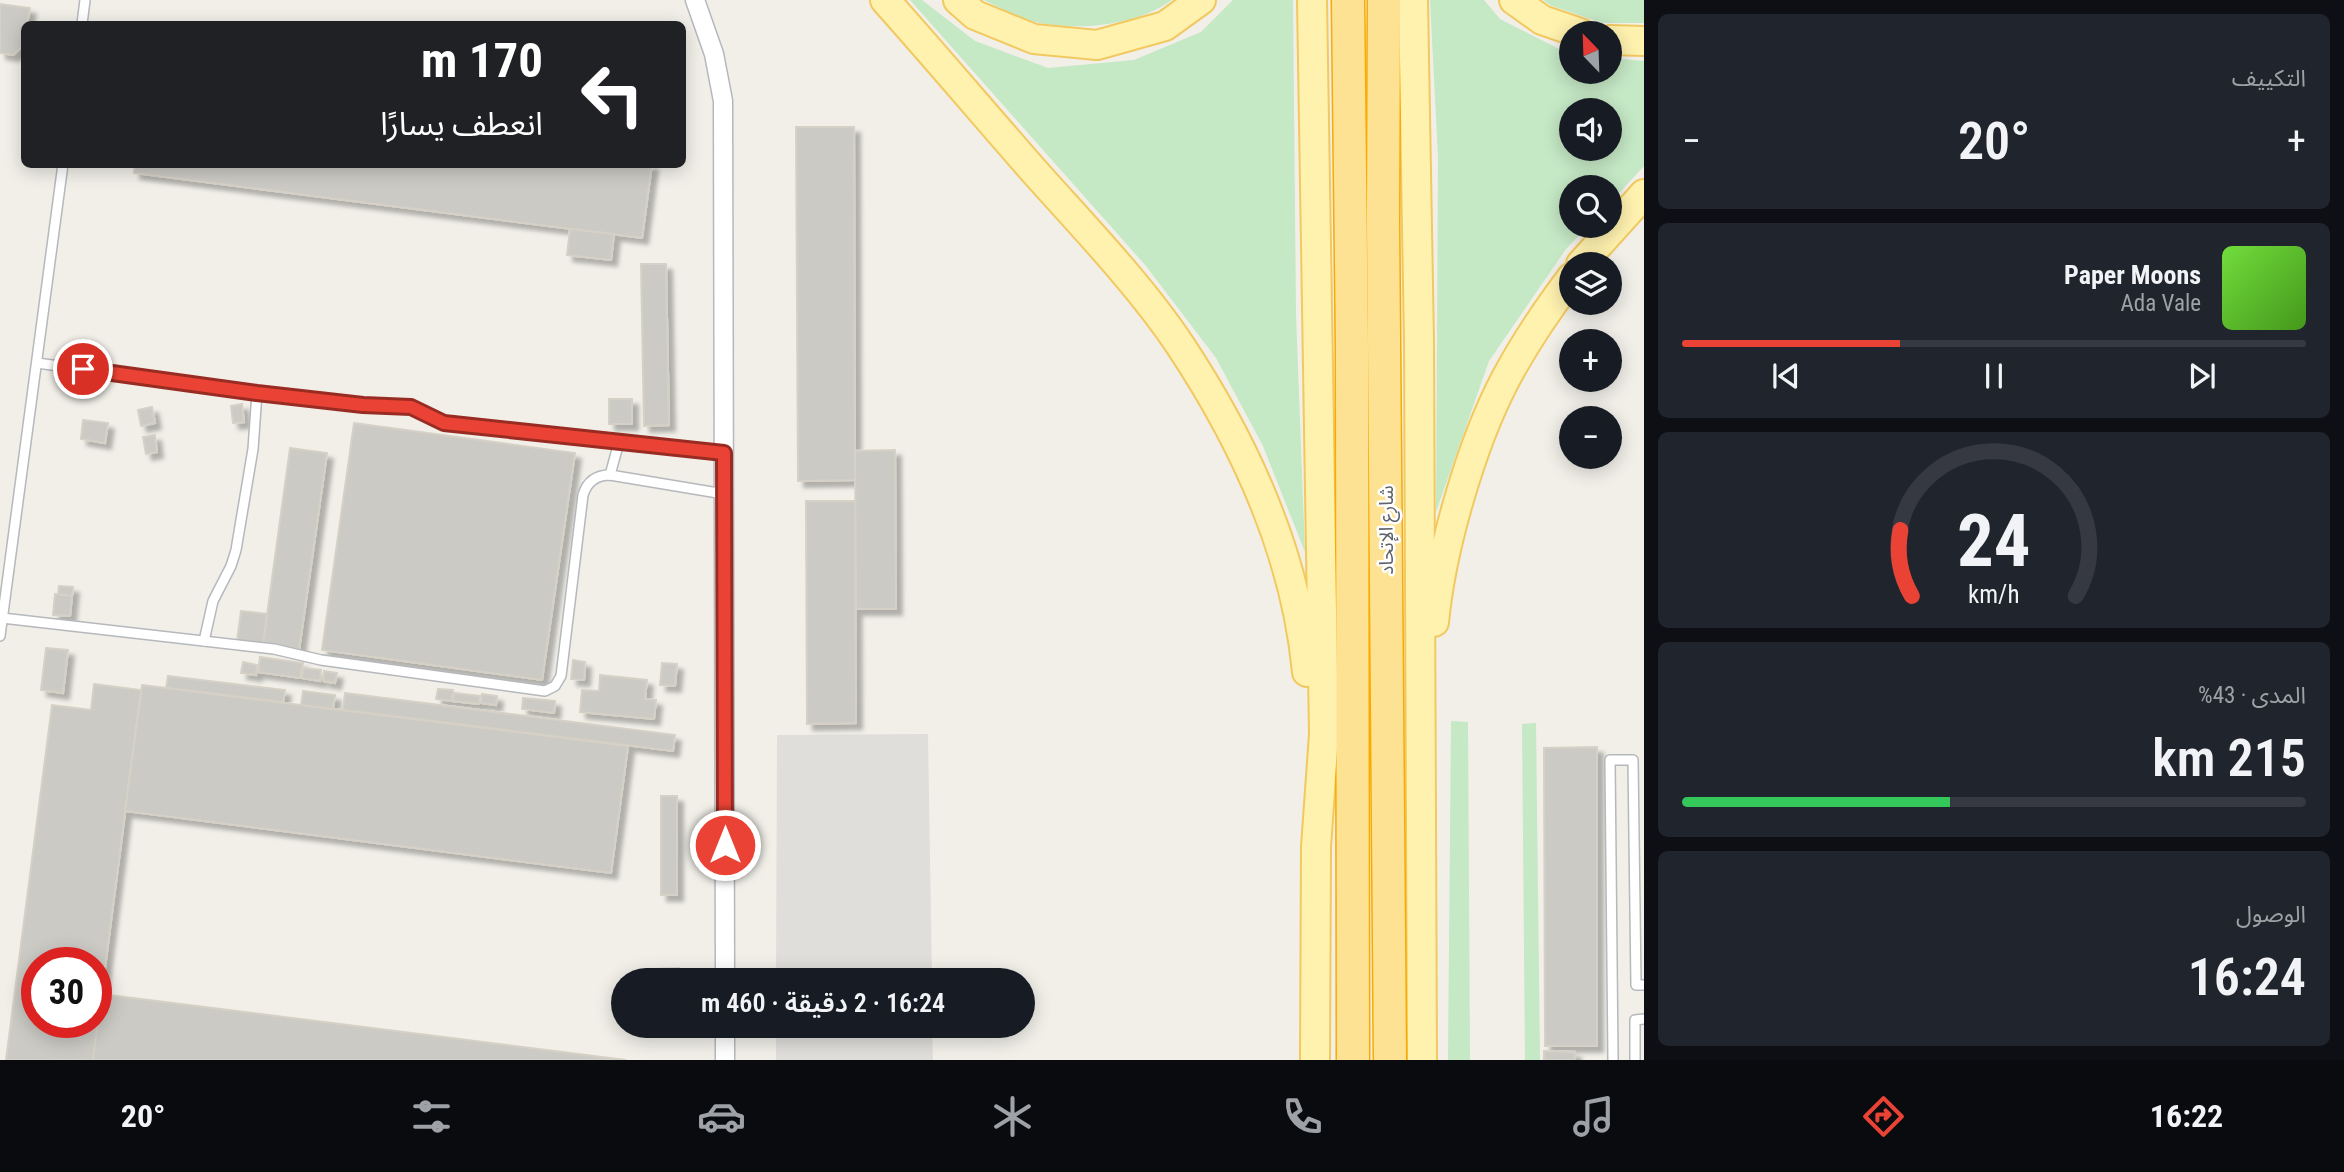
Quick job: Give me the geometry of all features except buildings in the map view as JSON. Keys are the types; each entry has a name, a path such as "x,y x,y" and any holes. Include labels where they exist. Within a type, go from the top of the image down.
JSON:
{"highway":[{"name":"شارع الإتحاد","path":"1348,0 1352,361 1353,1060"},
{"name":"شارع الإتحاد","path":"1384,0 1383,235 1390,1060"}],"main road":[{"path":"884,0 1119,268 1179,344 1227,422 1263,498 1294,597 1305,647 1316,846 1315,1060"},
{"path":"958,0 975,15 1034,39 1097,45 1166,26 1201,0"},
{"path":"1312,0 1324,734 1316,846"},
{"path":"1413,0 1419,342 1422,1060"},
{"path":"1514,0 1542,20 1559,26"},
{"path":"1622,40 1644,41"},
{"path":"1592,252 1644,194"},
{"path":"1422,789 1435,611 1455,514 1503,383 1539,321 1559,294"}],"street":[{"path":"695,0 714,54 723,101 725,968"},
{"path":"725,1038 725,1060"}],"lane":[{"path":"82,21 85,0"},
{"path":"0,636 62,168"},
{"path":"37,363 257,393 363,405 411,407 444,423 724,453"},
{"path":"204,641 213,601 236,550 253,449 257,393"},
{"path":"610,475 619,442"},
{"path":"2,618 274,649 321,660 539,691 550,689 559,681 562,671 583,495 593,480 610,475 724,494"},
{"path":"1613,1060 1610,760 1633,760 1636,985 1644,985"},
{"path":"1635,1060 1635,1020 1644,1019"}],"shaded area":[{"path":"928,734 932,968 776,968 777,735"},
{"path":"776,1038 932,1038 933,1060 776,1060"}],"green space":[{"path":"910,0 922,0 975,41 1048,68 1134,60 1201,32 1233,0 1293,0 1296,315 1305,552 1263,446 1216,358 1146,266"},
{"path":"984,0 1172,0 1126,20 1073,26 1033,21"},
{"path":"1430,0 1484,0 1500,19 1559,49 1559,84 1622,84 1622,59 1644,61 1644,166 1622,190 1622,175 1559,175 1559,238 1577,238 1564,252 1559,252 1559,259 1489,361 1436,512 1438,157"},
{"path":"1543,0 1644,0 1644,23 1596,21"},
{"path":"1451,721 1468,722 1470,1060 1448,1060"},
{"path":"1536,723 1540,1060 1525,1060 1522,724"}],"route":[{"path":"83,369 257,393 363,405 411,407 444,423 724,453 725,845"}]}
